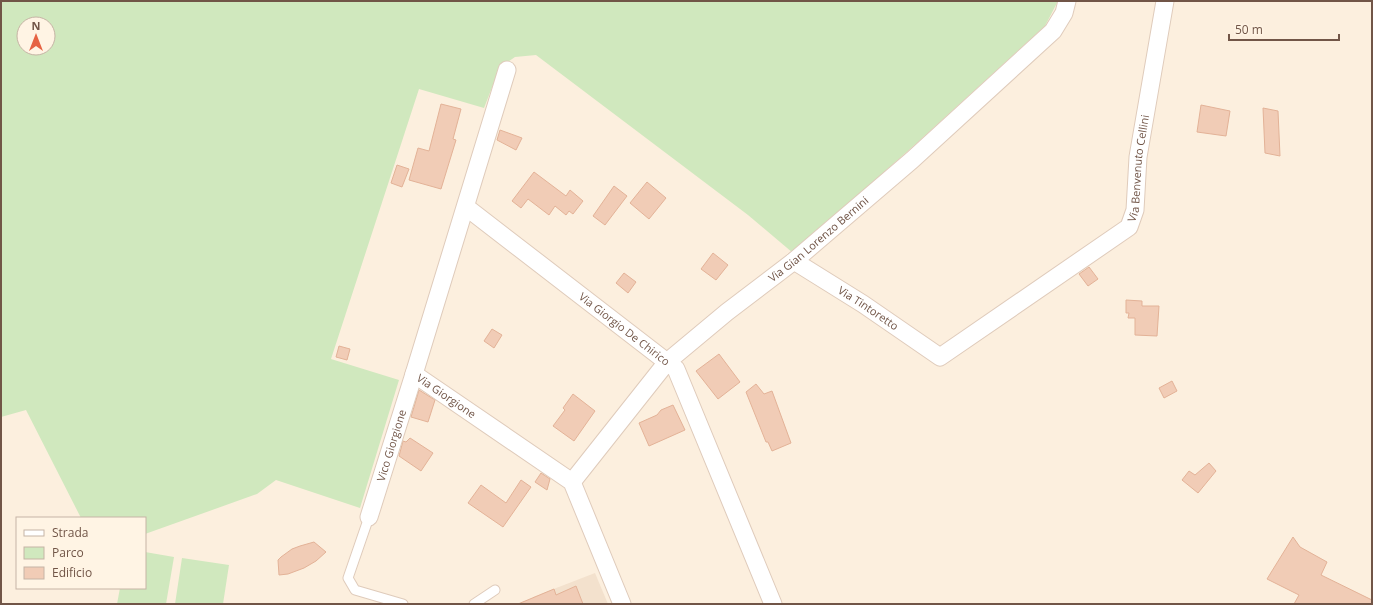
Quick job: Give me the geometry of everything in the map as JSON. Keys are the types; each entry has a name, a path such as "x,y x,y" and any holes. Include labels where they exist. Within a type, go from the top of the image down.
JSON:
{"street":[{"name":"Via Gian Lorenzo Bernini","path":"572,482 667,362 727,312 794,261 912,160 1053,31 1064,13 1067,1"},
{"name":"Via Benvenuto Cellini","path":"940,357 1129,227 1135,210 1138,157 1165,1"},
{"name":"Via Giorgione","path":"507,70 414,374 572,482"},
{"name":"Via Giorgio De Chirico","path":"466,207 676,369 773,604"},
{"name":"Via Tintoretto","path":"794,261 863,304 940,357"},
{"name":"Vico Giorgione","path":"369,517 414,374"},
{"path":"572,482 622,604"}],"lane":[{"path":"369,517 348,578 355,590 402,604"},
{"path":"474,604 495,590"}],"shaded area":[{"path":"595,573 608,604 536,604 533,597"}],"green space":[{"path":"1,1 1058,1 1045,26 793,253 748,215 536,55 515,57 500,67 484,108 419,89 331,359 399,380 360,508 276,480 257,494 146,534 146,517 80,517 26,410 1,417"},
{"path":"146,552 174,557 166,604 117,604 120,589 146,589"},
{"path":"182,558 229,565 223,604 175,604"}],"building":[{"path":"441,104 461,109 453,139 456,140 441,189 409,180 418,148 429,151"},
{"path":"1201,105 1230,111 1226,136 1197,132"},
{"path":"1263,108 1278,111 1280,156 1265,153"},
{"path":"500,130 522,138 516,150 497,140"},
{"path":"397,165 409,169 402,187 391,183"},
{"path":"534,172 566,196 570,190 583,201 573,214 569,211 566,215 555,206 549,215 528,199 521,208 512,201"},
{"path":"647,182 666,198 649,219 630,203"},
{"path":"614,186 627,196 605,225 593,216"},
{"path":"713,253 728,265 716,280 701,269"},
{"path":"1089,267 1098,279 1088,286 1079,274"},
{"path":"624,273 636,282 628,293 616,283"},
{"path":"1126,300 1142,301 1142,306 1159,306 1157,336 1135,335 1135,318 1128,318 1129,313 1126,313"},
{"path":"492,329 502,335 494,348 484,341"},
{"path":"339,346 350,349 347,360 336,357"},
{"path":"719,354 740,382 718,399 696,371"},
{"path":"1172,381 1177,391 1164,398 1159,388"},
{"path":"756,384 764,394 772,391 791,443 772,451 768,442 766,442 746,392"},
{"path":"419,390 435,400 428,422 411,417"},
{"path":"573,394 595,411 574,441 553,426 565,410 563,408"},
{"path":"673,405 685,430 649,446 639,423 657,415 661,410"},
{"path":"410,438 433,453 421,471 399,456 403,441 406,442"},
{"path":"1209,463 1216,471 1198,493 1182,480 1189,471 1195,475"},
{"path":"541,473 550,479 547,490 535,482"},
{"path":"521,480 531,487 503,527 468,503 481,485 506,503"},
{"path":"1293,537 1300,547 1327,562 1321,575 1372,600 1372,604 1294,604 1299,595 1267,579"},
{"path":"314,542 326,552 316,561 304,568 288,574 279,575 278,560 281,557 292,549"},
{"path":"576,586 583,604 518,604 554,589 556,595"}]}
